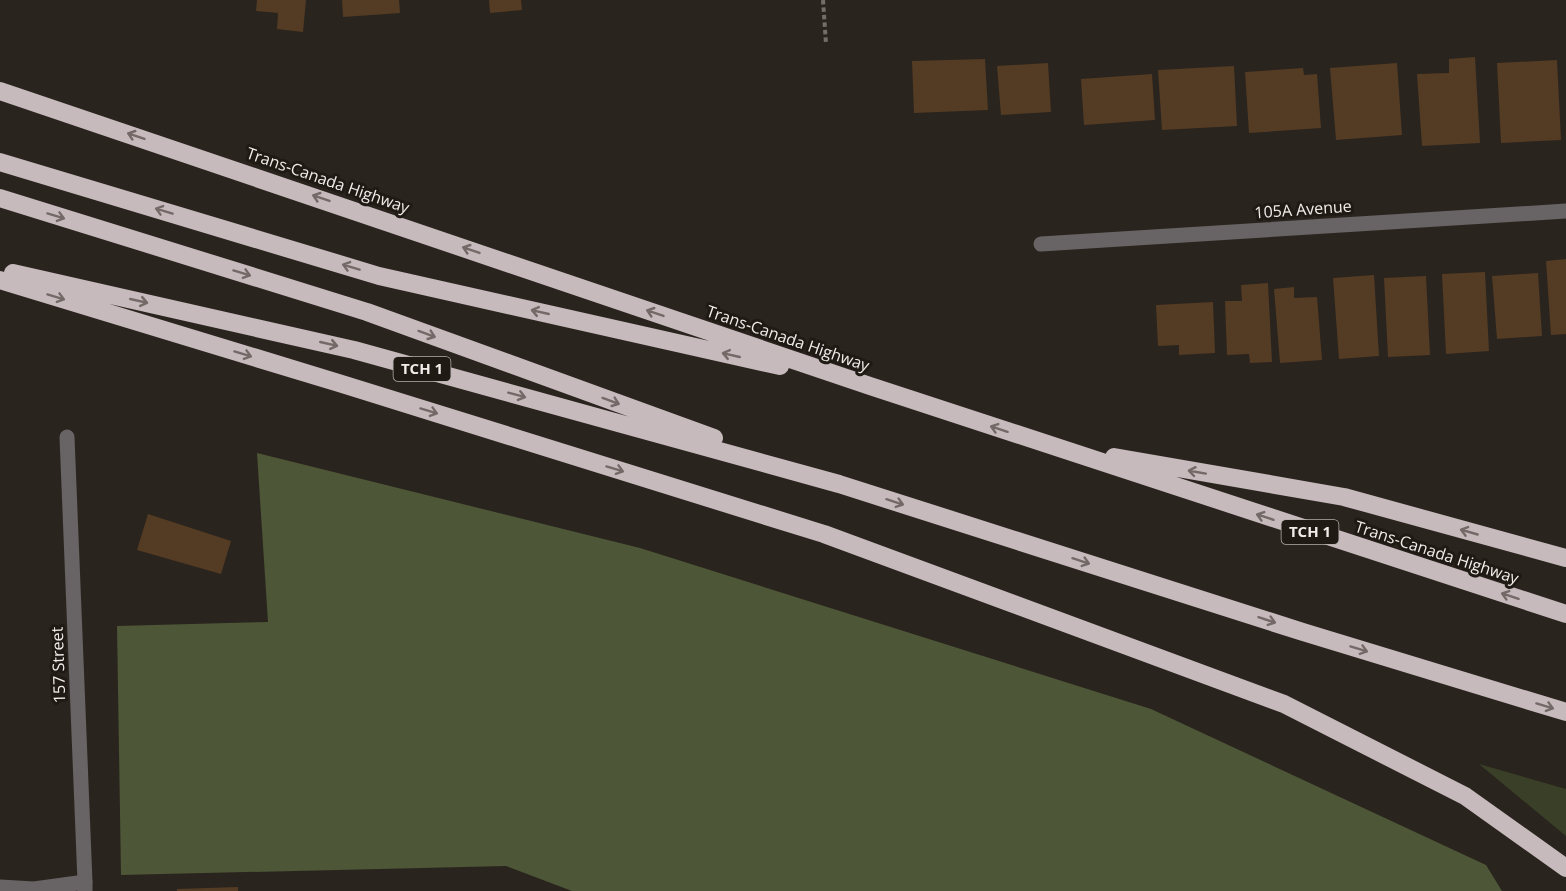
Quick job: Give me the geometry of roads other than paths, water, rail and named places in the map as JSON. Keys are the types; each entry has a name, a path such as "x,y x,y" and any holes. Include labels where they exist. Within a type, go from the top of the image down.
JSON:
{"highway":[{"name":"Trans-Canada Highway","path":"0,91 870,386 1566,614"},
{"path":"0,162 379,276 870,386"},
{"path":"0,198 367,312 839,484"},
{"name":"TCH 1","path":"0,270 354,350 839,484 1314,635 1566,712"},
{"path":"0,280 824,534 1284,704 1465,796 1566,868"},
{"path":"1054,447 1344,497 1566,558"}],"street":[{"name":"105A Avenue","path":"1041,244 1566,211"},
{"name":"157 Street","path":"68,437 85,887"},
{"path":"0,887 34,889 85,887"}]}
